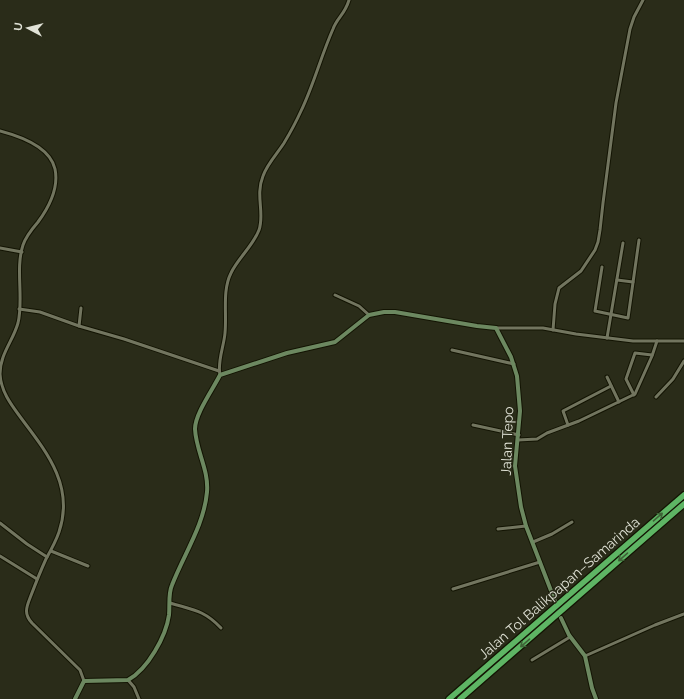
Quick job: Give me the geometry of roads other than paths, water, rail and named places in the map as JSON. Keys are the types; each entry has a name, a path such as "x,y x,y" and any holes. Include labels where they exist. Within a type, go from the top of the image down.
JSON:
{"highway":[{"name":"Jalan Tol Balikpapan–Samarinda","path":"449,699 684,495"},
{"name":"Jalan Tol Balikpapan–Samarinda","path":"460,699 684,504"}],"street":[{"path":"84,681 128,680 141,669 162,640 168,624 171,588 195,536 207,492 206,472 196,438 195,429 197,418 220,373 225,332 227,285 230,275 238,260 259,232 261,221 259,192 263,175 285,141 301,111 312,88 334,26 346,10 348,0"},
{"path":"552,330 555,304 559,288 581,271 595,250 598,242 613,120 625,55 634,17 643,0"},
{"path":"0,131 16,136 40,148 51,160 56,181 52,198 26,239 22,252 18,323 1,362 0,374 2,386 8,400 49,457 62,487 64,504 59,533 37,579 26,608 27,616 32,623 80,670 84,681 75,699"},
{"path":"602,267 595,310 596,312 628,318 639,240"},
{"path":"607,338 623,243"},
{"path":"0,248 22,252"},
{"path":"617,280 633,282"},
{"path":"335,295 359,306 369,315"},
{"path":"79,326 81,308"},
{"path":"19,309 40,312 79,326 124,339 220,373 287,353 336,342 369,315 384,312 395,312 496,328 543,328 638,342 684,341"},
{"name":"Jalan Tepo","path":"496,328 514,364 517,376 520,408 516,474 521,507 526,526 555,601"},
{"path":"473,425 518,437 537,439 547,433 619,402 637,392 657,341"},
{"path":"452,350 514,364"},
{"path":"634,395 626,379 635,353 652,355"},
{"path":"656,398 673,379 684,361"},
{"path":"607,377 619,402"},
{"path":"568,425 563,411 611,386"},
{"path":"533,542 558,531 572,522"},
{"path":"0,523 47,557"},
{"path":"498,529 526,526"},
{"path":"51,551 88,566"},
{"path":"0,556 37,579"},
{"path":"453,588 540,562"},
{"path":"170,603 203,613 221,628"},
{"path":"585,656 684,614"},
{"path":"562,618 570,637 585,656 591,685 596,699"},
{"path":"532,660 570,637"},
{"path":"128,680 134,687 139,699"}]}
